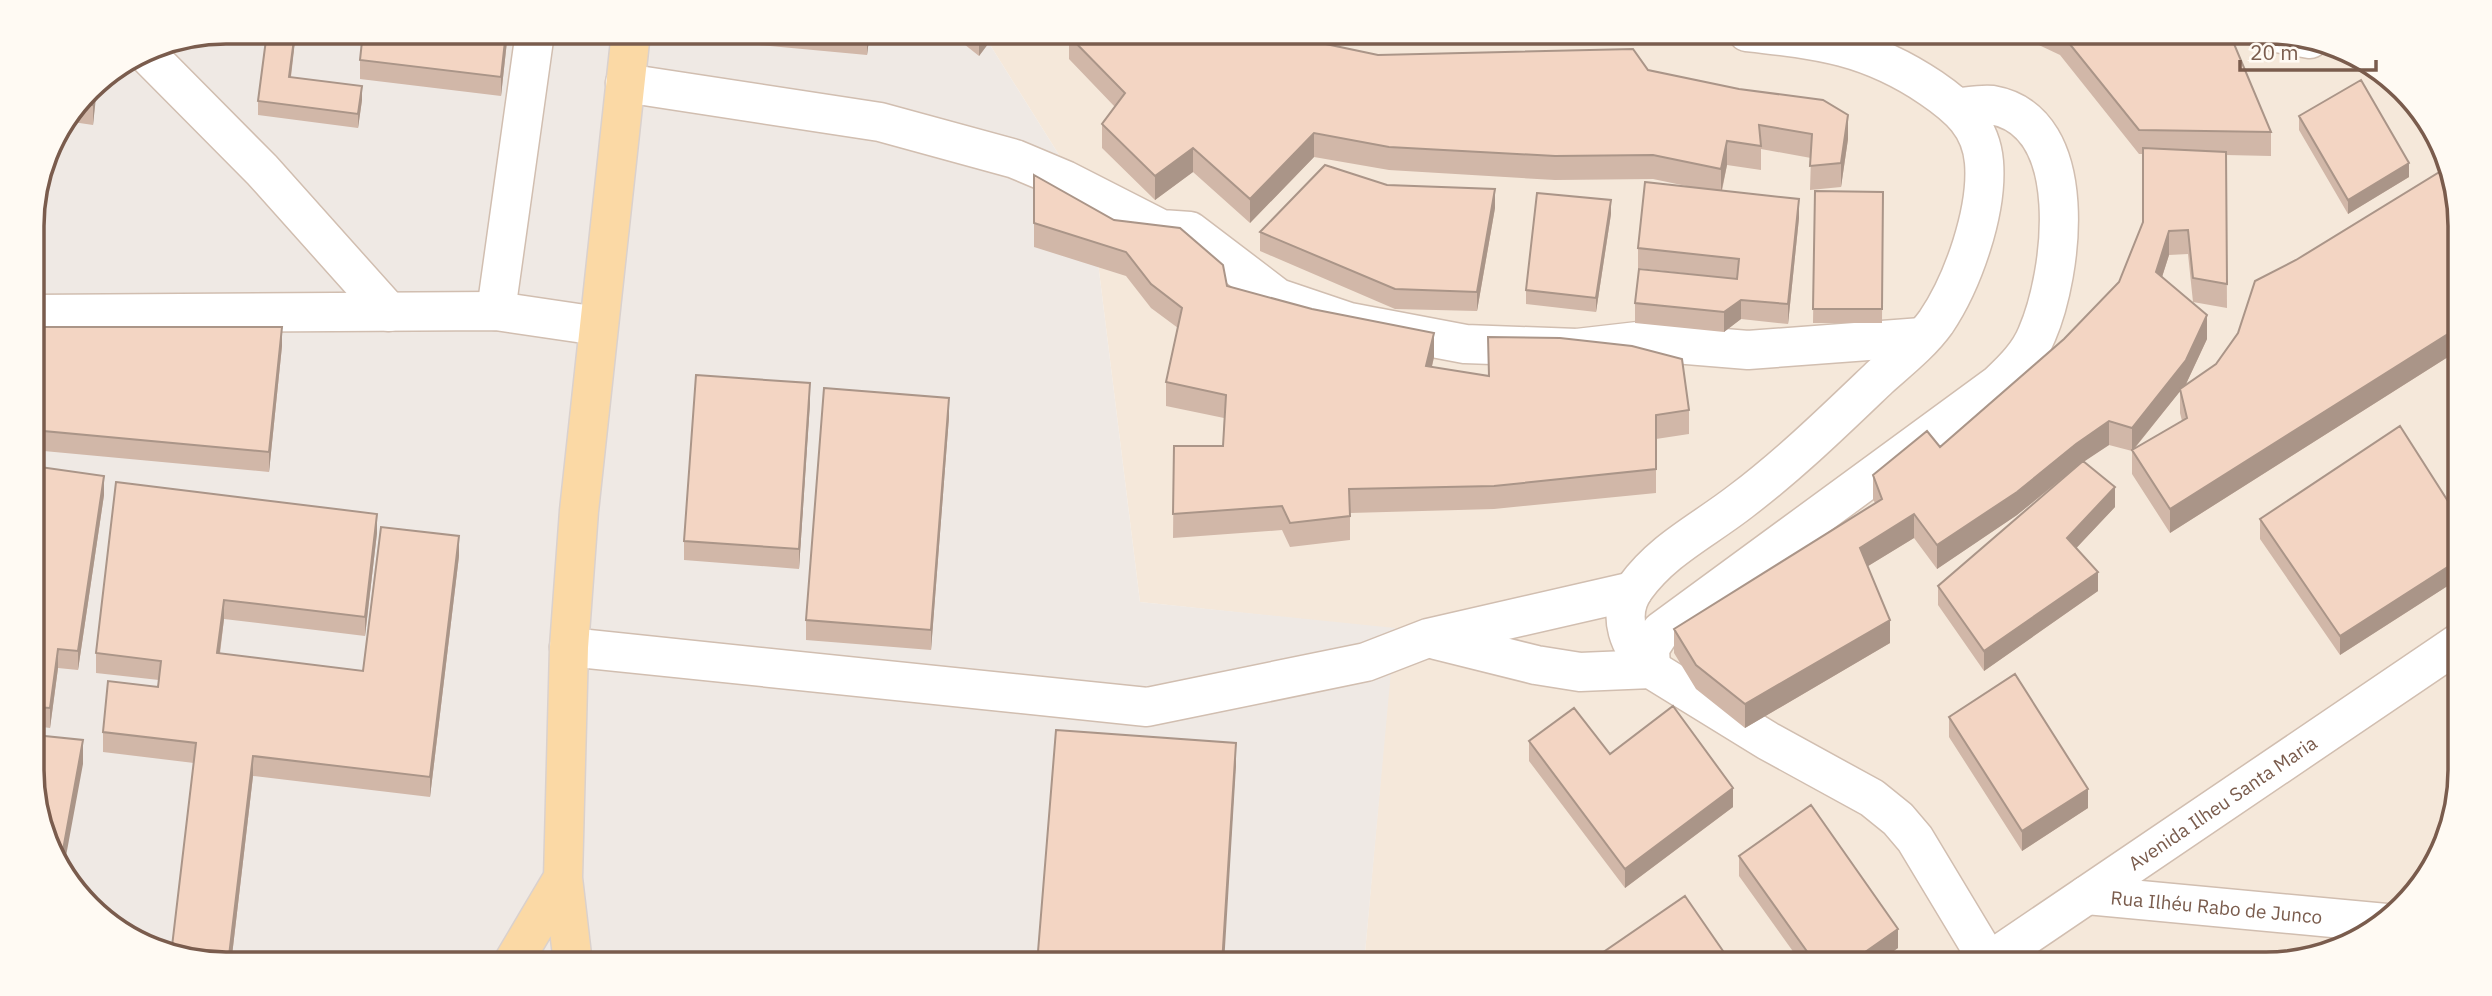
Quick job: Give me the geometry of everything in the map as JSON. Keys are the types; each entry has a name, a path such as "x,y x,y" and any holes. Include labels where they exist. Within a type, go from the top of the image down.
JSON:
{"main road":[{"path":"572,952 563,878 569,647 598,326 630,44"},
{"path":"519,952 563,878"}],"street":[{"path":"496,311 533,44"},
{"path":"1834,44 1865,51 1904,69 1960,107 1975,129 1983,153 1985,174 1977,219 1962,274 1953,295 1922,337 1822,435 1738,504 1661,558 1633,590 1626,612 1627,632 1636,653 1651,669 1768,741 1872,798 1898,820 1915,839 1981,952"},
{"path":"152,59 262,170 389,312"},
{"path":"625,83 880,122 1015,159 1065,180 1161,229 1190,231 1278,298 1349,322 1465,344 1577,348 1638,341 1748,350 1922,337"},
{"path":"1651,669 1650,648 1661,631 1998,384 2019,365 2037,335 2053,288 2059,240 2060,206 2055,176 2045,147 2029,125 2015,113 1991,105 1960,107"},
{"path":"44,314 496,311 598,326"},
{"path":"569,647 1147,707 1366,662 1428,638 1633,590"},
{"path":"1428,638 1536,665 1580,672 1651,669"},
{"name":"Avenida Ilheu Santa Maria","path":"2003,952 2448,650"},
{"name":"Rua Ilhéu Rabo de Junco","path":"2087,895 2368,921"}],"shaded area":[{"path":"990,44 2267,44 2302,47 2347,62 2377,81 2411,115 2434,156 2447,202 2448,771 2442,818 2424,861 2395,899 2367,922 2325,943 2278,952 1365,952 1394,629 1140,602 1091,206"},
{"path":"990,44 1091,206 1140,602 1395,628 1365,952 225,952 202,951 167,943 125,922 89,890 62,851 47,806 44,782 44,214 50,178 68,135 81,115 106,89 145,62 167,53 202,45"}],"building":[{"path":"265,44 293,44 289,77 362,86 358,114 258,101"},
{"path":"362,44 505,44 501,77 360,60"},
{"path":"1077,44 1326,44 1378,55 1633,49 1648,70 1739,89 1823,100 1848,115 1841,163 1810,166 1812,134 1759,125 1761,146 1727,141 1721,169 1653,155 1555,156 1389,147 1314,133 1250,199 1193,148 1155,176 1102,124 1125,93"},
{"path":"2070,44 2234,44 2271,132 2139,130"},
{"path":"2361,80 2409,163 2348,200 2299,116"},
{"path":"2143,148 2226,152 2227,284 2193,278 2188,230 2169,231 2156,272 2207,315 2186,360 2132,428 2109,421 2017,492 1937,545 1914,514 1860,548 1890,620 1745,704 1696,665 1674,629 1882,499 1873,475 1927,431 1940,447 2064,339 2119,282 2143,222"},
{"path":"1325,165 1387,185 1495,189 1477,292 1395,289 1260,232"},
{"path":"2440,172 2447,202 2448,334 2170,509 2132,450 2187,418 2180,389 2216,364 2238,333 2255,281 2296,260"},
{"path":"1034,175 1114,220 1180,228 1223,265 1227,286 1312,309 1434,333 1426,366 1489,376 1488,337 1560,338 1632,346 1682,359 1689,410 1656,415 1656,469 1494,486 1349,489 1350,516 1290,523 1282,506 1173,514 1174,446 1223,446 1226,395 1166,382 1182,308 1151,284 1126,252 1034,223"},
{"path":"1645,182 1799,199 1788,304 1741,300 1724,312 1635,303 1639,269 1737,279 1739,259 1638,248"},
{"path":"1815,191 1883,192 1882,309 1813,309"},
{"path":"1537,193 1611,200 1596,298 1526,290"},
{"path":"44,327 282,327 269,452 44,431"},
{"path":"696,375 810,383 799,549 684,541"},
{"path":"824,388 949,398 931,630 806,620"},
{"path":"2400,426 2448,501 2448,567 2340,636 2260,519"},
{"path":"2083,461 2115,487 2067,538 2098,572 1984,651 1938,586"},
{"path":"44,468 104,476 78,651 58,649 50,708 44,708"},
{"path":"116,482 377,514 365,617 224,600 217,653 363,671 381,527 459,536 430,777 253,756 229,952 202,951 172,944 196,743 103,732 108,681 158,687 161,661 96,653"},
{"path":"2015,674 2088,789 2022,831 1949,717"},
{"path":"1673,706 1733,788 1625,869 1529,741 1574,708 1610,754"},
{"path":"1056,730 1236,743 1223,952 1038,952"},
{"path":"44,736 83,740 63,852 47,806"},
{"path":"1811,805 1898,929 1865,952 1807,952 1739,856"},
{"path":"1685,896 1724,952 1603,952"}]}
